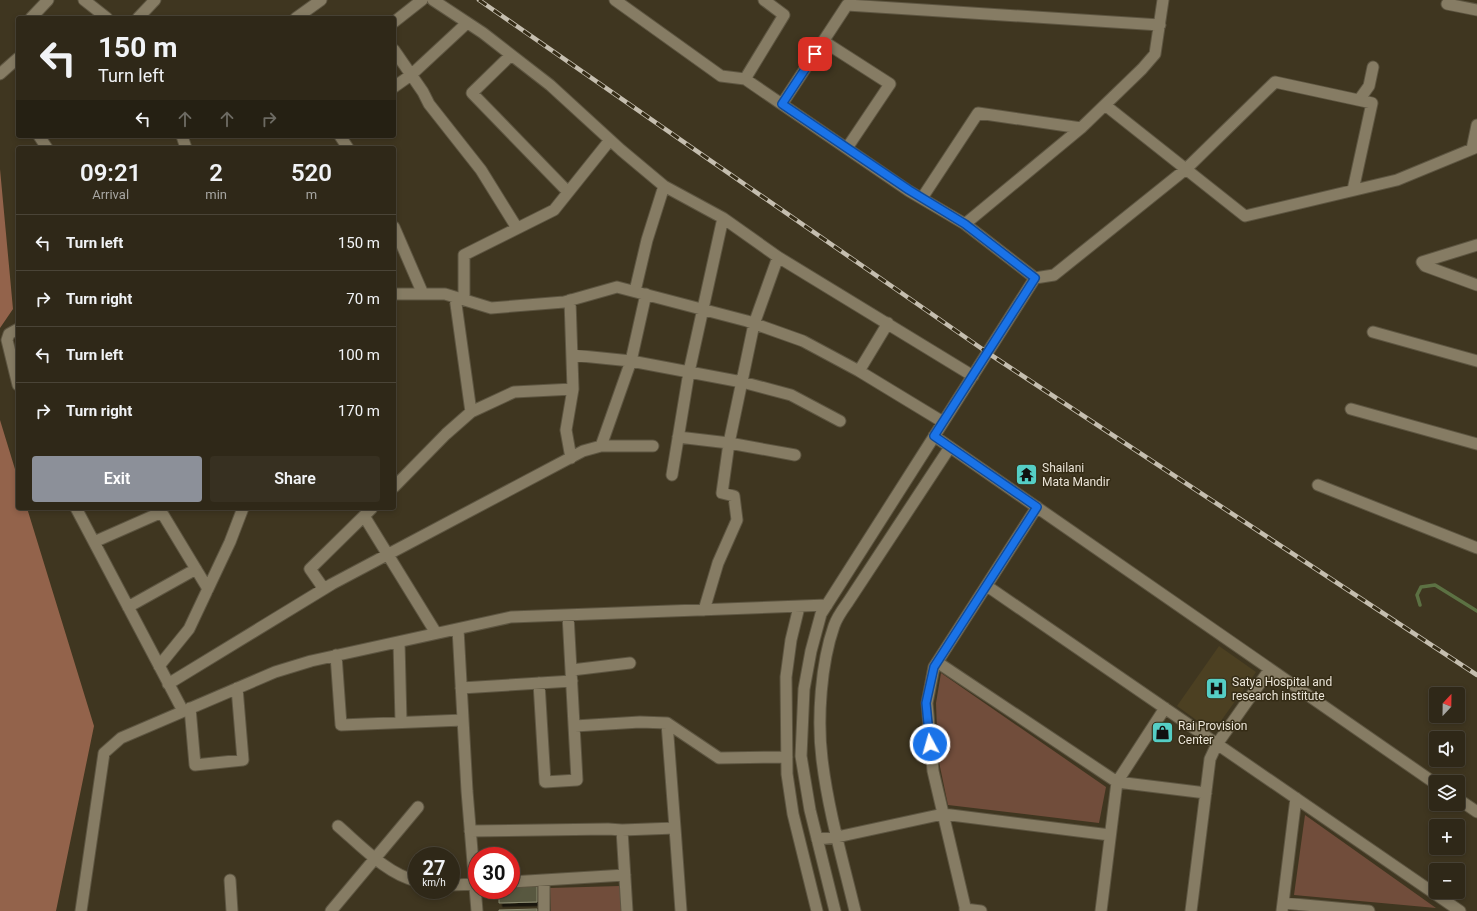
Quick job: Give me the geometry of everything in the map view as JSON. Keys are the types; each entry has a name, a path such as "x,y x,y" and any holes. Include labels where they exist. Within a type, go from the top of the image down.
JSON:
{"street":[{"path":"33,16 48,0"},
{"path":"84,0 104,16"},
{"path":"140,16 155,0"},
{"path":"299,16 321,0"},
{"path":"396,20 422,0"},
{"path":"434,0 550,85 610,140 664,186 723,218 778,256 973,376"},
{"path":"615,0 721,76 745,79 922,198 965,224 1035,278 1054,275 1186,169 1275,82 1372,103 1353,190"},
{"path":"745,79 784,16 764,0"},
{"path":"965,224 1081,128 1142,69 1155,54 1164,0"},
{"path":"782,104 847,5 900,4 1160,25"},
{"path":"1447,4 1477,10"},
{"path":"396,86 411,75 467,23"},
{"path":"823,41 890,84 847,148"},
{"path":"396,53 429,104 481,170 517,228"},
{"path":"511,55 472,93 568,192"},
{"path":"0,74 16,60"},
{"path":"1359,100 1369,86 1373,67"},
{"path":"1105,105 1245,216 1397,180 1475,148 1477,125"},
{"path":"922,198 978,113 1081,128"},
{"path":"471,412 460,298 464,255 554,210 610,140"},
{"path":"601,446 631,361 647,240 664,186"},
{"path":"672,475 689,372 723,218"},
{"path":"396,232 423,294"},
{"path":"1477,245 1422,262 1425,266 1477,284"},
{"path":"704,610 718,563 737,520 734,496 722,493 729,443 754,324 778,256"},
{"path":"835,911 817,839 801,756 804,689 811,651 821,614 1035,278"},
{"path":"396,294 445,294 491,308 570,300 617,286 754,324 803,341 859,371 943,422"},
{"path":"570,300 573,390 566,430 571,458"},
{"path":"859,371 888,323"},
{"path":"16,330 10,334 7,340 16,377"},
{"path":"1373,332 1477,361"},
{"path":"572,355 631,361 742,382 791,395 840,421"},
{"path":"396,484 446,434 471,412 514,392 573,390"},
{"path":"1351,409 1477,444"},
{"path":"934,436 1429,779"},
{"path":"678,437 729,443 795,455"},
{"path":"168,684 324,589 583,451 601,446 653,446"},
{"path":"855,911 837,837 821,758 821,716 824,669 834,625 950,447"},
{"path":"1318,485 1477,548"},
{"path":"981,911 965,910 933,771 926,703 934,667 1037,507"},
{"path":"77,510 168,684 186,710 195,765 243,760 237,688"},
{"path":"94,542 160,510 208,589"},
{"path":"159,666 189,629 242,510"},
{"path":"324,589 310,568 370,510"},
{"path":"364,516 436,633"},
{"path":"128,607 196,569"},
{"path":"987,586 1460,911"},
{"path":"81,911 104,753 122,738 276,672 336,655 511,617 827,605"},
{"path":"799,607 791,640 786,677 787,774 793,814 817,911"},
{"path":"539,683 545,782 577,780 568,615"},
{"path":"458,629 472,847"},
{"path":"399,642 401,722"},
{"path":"336,655 341,724 463,720"},
{"path":"937,662 1117,782 1206,793"},
{"path":"461,688 539,683 630,663"},
{"path":"1191,911 1210,759 1217,744 1270,669"},
{"path":"1101,911 1117,782 1165,708"},
{"path":"575,726 640,722 667,723 720,758 787,757"},
{"path":"667,723 681,911"},
{"path":"1296,798 1283,907 1369,911"},
{"path":"1465,804 1477,812"},
{"path":"330,911 418,807"},
{"path":"817,839 837,837 943,814 1110,835"},
{"path":"338,826 374,859 408,878"},
{"path":"470,831 622,830 675,828"},
{"path":"622,830 627,911"},
{"path":"520,881 625,875"},
{"path":"230,880 232,911"},
{"path":"544,880 544,911"},
{"path":"477,899 477,911"}],"shaded area":[{"path":"0,169 13,309 0,328"},
{"path":"0,420 16,472 16,510 28,510 94,726 56,911 0,911"},
{"name":"Satya Hospital and research institute","path":"1219,646 1256,672 1213,732 1177,706"},
{"path":"941,673 1106,787 1099,823 948,805 938,757 936,703"},
{"path":"1305,815 1436,908 1294,895"},
{"path":"620,886 622,911 551,911 550,888"}],"building":[{"path":"537,882 537,902 499,903 499,899 520,899 520,883"},
{"path":"537,909 537,911 499,911 499,910"}],"waterway":[{"path":"1420,605 1417,595 1421,587 1435,585 1477,611"}],"railway":[{"path":"479,0 988,353 1477,675"}],"place":[{"name":"Shailani Mata Mandir","path":"1027,475"},
{"name":"Satya Hospital and research institute","path":"1216,689"},
{"name":"Rai Provision Center","path":"1162,733"}],"route":[{"path":"815,54 782,104 909,190 965,224 1035,278 934,436 1037,507 934,667 926,703 930,744"}]}
